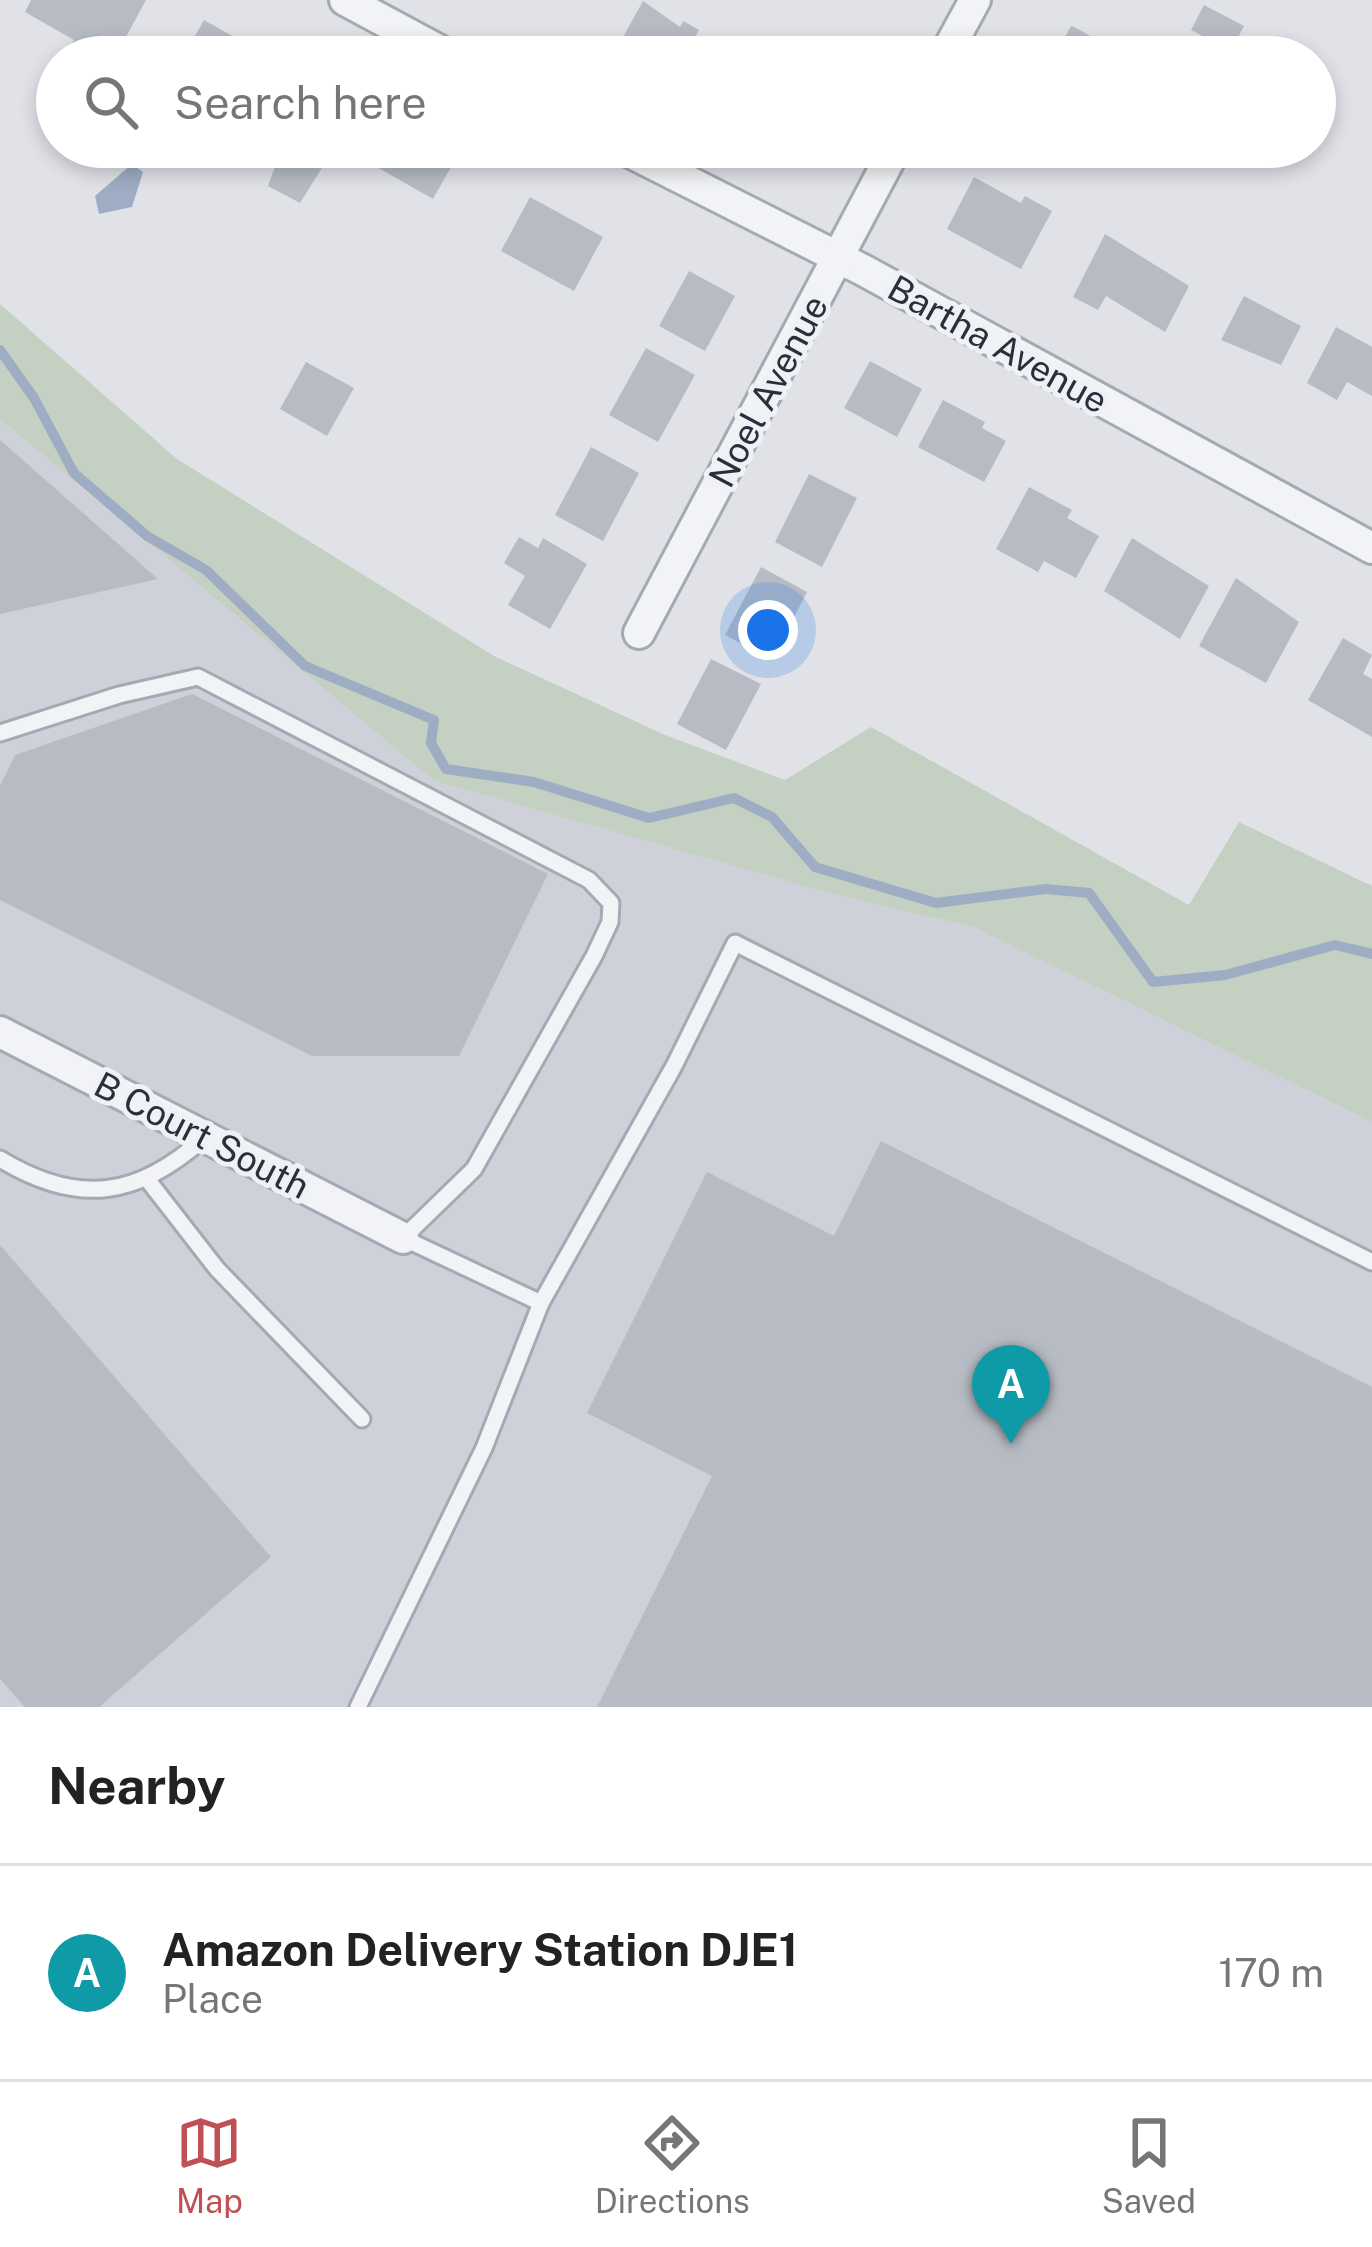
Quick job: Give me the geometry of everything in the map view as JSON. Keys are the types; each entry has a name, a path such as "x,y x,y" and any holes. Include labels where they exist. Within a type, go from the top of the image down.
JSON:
{"street":[{"path":"345,0 412,36"},
{"path":"955,36 975,0"},
{"name":"Bartha Avenue","path":"662,168 838,257 1372,548"},
{"name":"Noel Avenue","path":"639,633 885,168"},
{"name":"B Court South","path":"0,1032 404,1238"}],"lane":[{"path":"0,733 118,695 198,677 589,880 611,904 610,922 594,956 474,1169 404,1238 541,1303"},
{"path":"358,1707 484,1448 541,1303 674,1066 735,943 1372,1262"},
{"path":"0,1159 38,1183 120,1191 168,1170 206,1137"},
{"path":"147,1179 217,1270 362,1419"}],"shaded area":[{"path":"0,419 434,781 840,896 973,927 1372,1122 1372,1707 0,1707"}],"green space":[{"path":"0,304 177,459 494,656 665,735 785,780 871,727 1189,905 1239,822 1372,886 1372,1122 973,927 840,896 434,781 0,419"}],"water":[{"path":"127,168 143,172 132,207 99,214 95,196"}],"building":[{"path":"31,0 146,0 126,36 67,36 25,12"},
{"path":"643,1 680,27 683,21 699,30 696,36 624,36"},
{"path":"1204,5 1244,26 1239,36 1202,36 1191,30"},
{"path":"204,20 232,36 195,36"},
{"path":"1071,26 1090,36 1066,36"},
{"path":"274,168 322,168 300,203 268,186"},
{"path":"379,168 450,168 433,199"},
{"path":"974,177 1021,203 1025,196 1052,211 1021,269 947,229"},
{"path":"530,197 603,237 574,291 501,251"},
{"path":"1105,234 1189,286 1165,332 1106,296 1098,310 1073,297"},
{"path":"689,271 735,296 705,351 659,326"},
{"path":"1244,296 1301,326 1281,365 1221,340"},
{"path":"1336,327 1372,347 1372,396 1347,382 1337,400 1307,383"},
{"path":"646,348 695,375 658,442 609,415"},
{"path":"870,361 922,389 897,437 844,408"},
{"path":"306,362 354,388 327,436 280,409"},
{"path":"943,400 985,422 982,428 1006,441 984,482 918,447"},
{"path":"0,440 158,579 0,614"},
{"path":"591,447 639,473 603,541 555,515"},
{"path":"809,474 857,498 822,567 775,542"},
{"path":"1029,487 1072,510 1067,518 1099,536 1076,578 1044,561 1038,572 996,549"},
{"path":"519,537 538,548 543,538 587,564 550,629 508,605 525,576 504,563"},
{"path":"1132,538 1209,586 1180,639 1104,591"},
{"path":"761,567 807,592 772,660 725,635"},
{"path":"1236,578 1299,622 1266,683 1199,646"},
{"path":"1343,638 1372,655 1363,674 1372,679 1372,737 1308,700"},
{"path":"711,659 761,684 726,750 677,724"},
{"path":"192,694 548,874 459,1056 312,1056 0,900 0,786 15,755"},
{"path":"881,1141 1372,1387 1372,1707 597,1707 712,1476 587,1413 707,1172 834,1236"},
{"path":"0,1245 271,1557 99,1707 25,1707 0,1679"}],"waterway":[{"path":"0,350 34,398 74,473 147,536 206,570 305,666 434,720 431,743 446,769 534,782 649,818 734,798 772,817 815,867 936,903 1046,889 1089,893 1153,982 1225,975 1335,945 1372,954"}],"place":[{"name":"Amazon Delivery Station DJE1","path":"1011,1444"}]}
